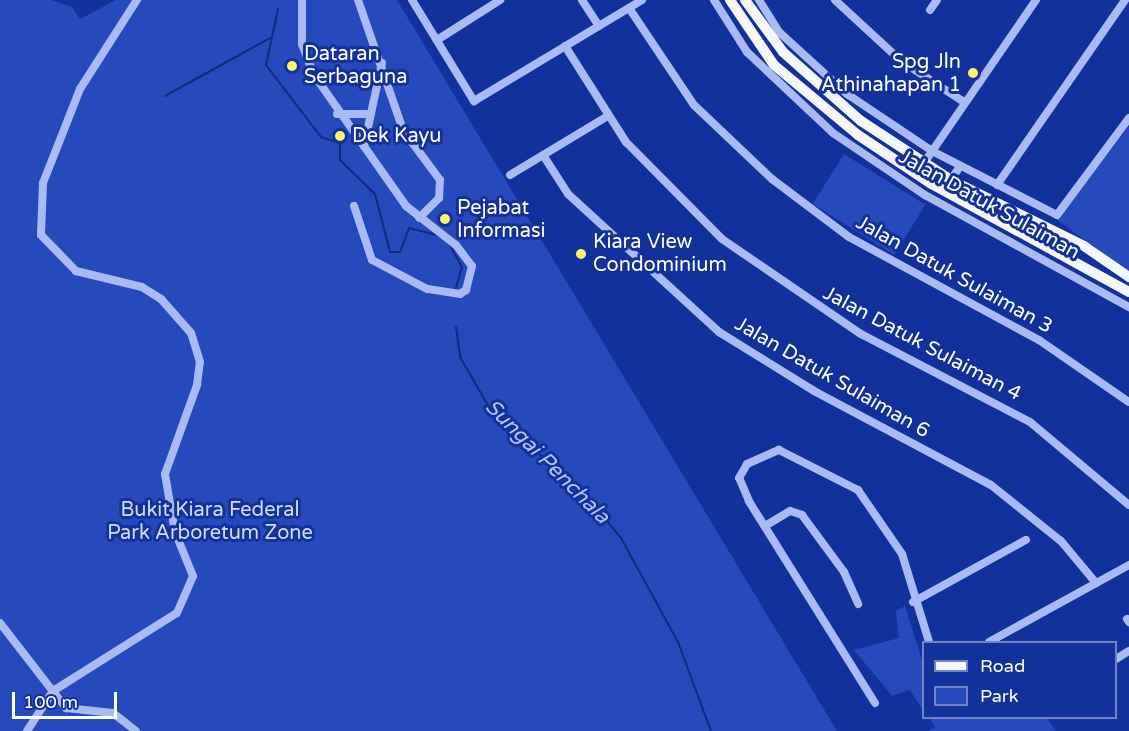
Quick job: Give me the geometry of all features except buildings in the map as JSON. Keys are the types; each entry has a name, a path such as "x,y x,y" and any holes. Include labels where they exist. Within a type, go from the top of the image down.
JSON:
{"main road":[{"name":"Jalan Datuk Sulaiman","path":"730,0 760,48 821,106 930,183 1089,267 1129,292"},
{"name":"Jalan Datuk Sulaiman","path":"745,0 768,35 814,80 861,121 951,180 1084,246 1129,277"},
{"path":"814,80 802,83 821,106"},
{"path":"1084,246 1093,256 1089,267"}],"street":[{"path":"27,731 53,691 177,613 194,576 175,532 165,474 198,385 200,362 191,333 161,299 142,287 76,271 40,235 43,183 76,99 137,0"},
{"path":"302,0 306,59 337,114 419,218 456,245 472,266 466,290 456,294 427,289 372,260 354,206"},
{"path":"358,0 382,60 403,130 440,180 439,198 419,218"},
{"path":"412,0 474,101 642,0"},
{"path":"437,40 500,0"},
{"path":"582,0 599,26"},
{"name":"Jalan Datuk Sulaiman","path":"714,0 747,52 833,133 925,195 1129,307"},
{"name":"Jalan Datuk Sulaiman","path":"759,0 779,32 847,94 932,151 1057,215 1129,118"},
{"path":"835,0 901,61 964,102"},
{"path":"930,10 937,0"},
{"path":"924,163 1036,0"},
{"path":"997,185 1125,0"},
{"name":"Jalan Datuk Sulaiman 3","path":"629,8 694,105 772,179 849,237 1039,340 1129,402"},
{"name":"Jalan Datuk Sulaiman 4","path":"565,46 606,117 691,209 764,272 861,334 1030,422 1129,505"},
{"path":"364,146 382,60"},
{"path":"337,114 369,114"},
{"path":"510,175 606,117"},
{"name":"Jalan Datuk Sulaiman 6","path":"543,155 568,194 719,332 814,391 992,485 1061,541 1096,583"},
{"path":"951,180 960,166"},
{"path":"875,703 765,526 739,478 747,464 779,450 827,470 858,490 878,514 902,554 913,602 929,641"},
{"path":"765,526 790,512 802,515 844,572 858,604"},
{"path":"913,602 1026,540"},
{"path":"991,641 1129,565"},
{"path":"0,622 71,711 113,712 136,731"}],"green space":[{"name":"Bukit Kiara Federal Park Arboretum Zone","path":"0,0 51,0 72,7 80,19 116,0 397,0 837,731 0,731"},
{"path":"1129,126 1129,272 1057,220"},
{"path":"844,154 925,205 894,255 813,204"},
{"path":"905,606 922,660 922,708 910,690 892,696 854,650 899,638 896,611"},
{"path":"930,719 1048,719 1056,731 928,731 935,727"}],"waterway":[{"name":"Sungai Penchala","path":"278,9 266,65 321,137 340,143 340,160 375,194 390,252 400,252 409,228 437,235"},
{"path":"165,96 270,38"},
{"name":"Sungai Penchala","path":"449,243 462,267 455,292"},
{"name":"Sungai Penchala","path":"456,327 460,357 490,409 588,498 621,538 678,642 711,731"}],"place":[{"name":"Dataran Serbaguna","path":"292,66"},
{"name":"Spg Jln Athinahapan 1","path":"973,73"},
{"name":"Dek Kayu","path":"340,136"},
{"name":"Pejabat Informasi","path":"445,219"},
{"name":"Kiara View Condominium","path":"581,254"}]}
